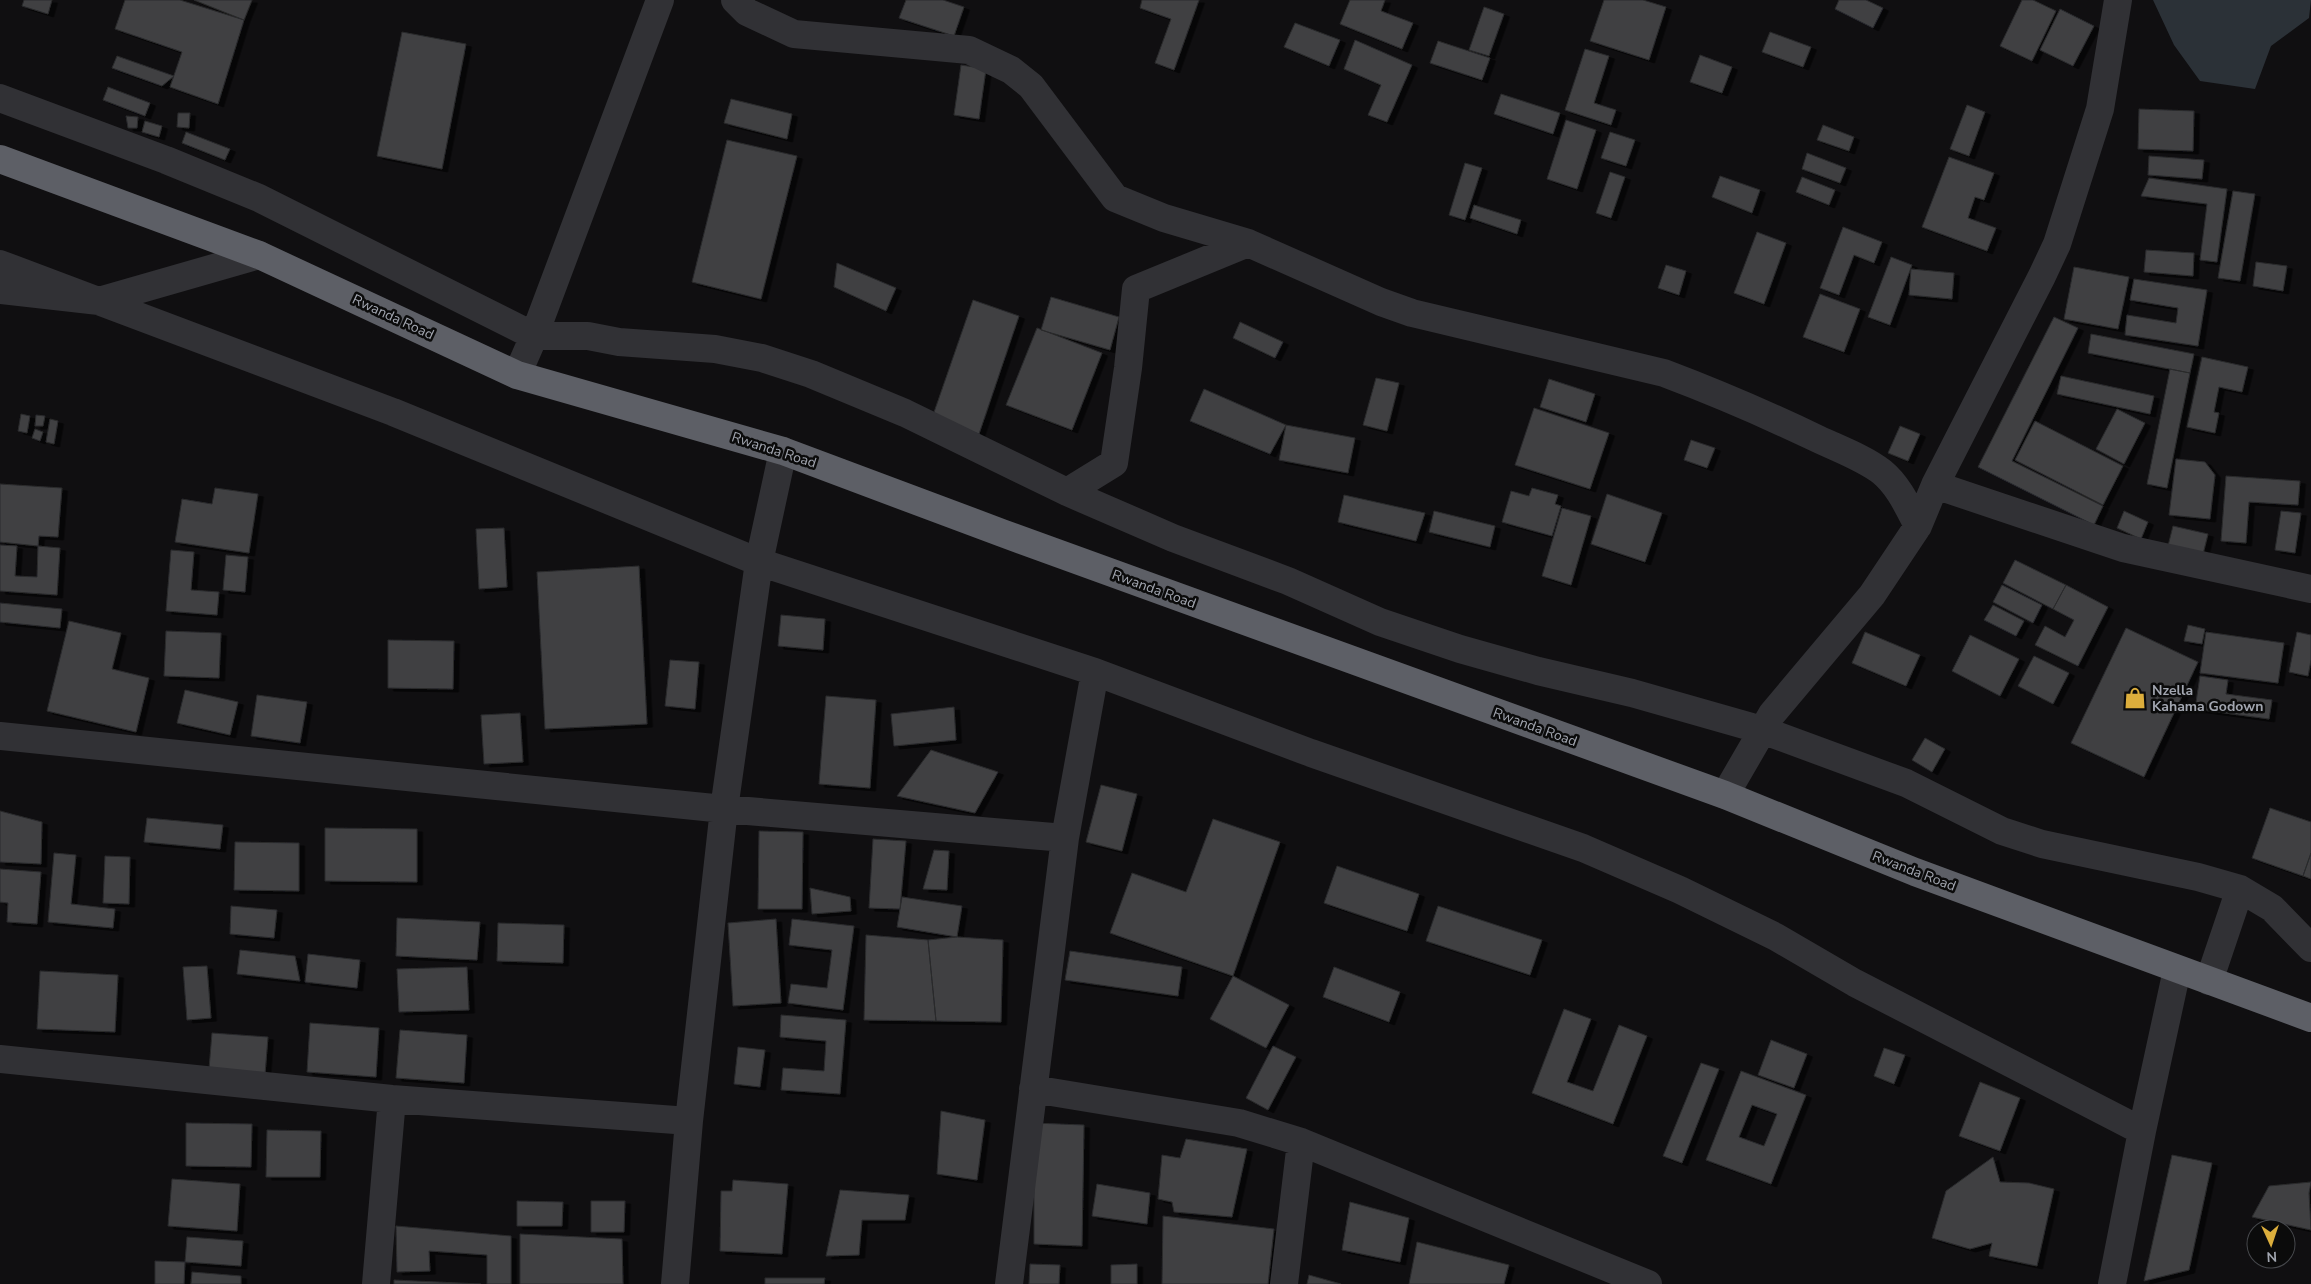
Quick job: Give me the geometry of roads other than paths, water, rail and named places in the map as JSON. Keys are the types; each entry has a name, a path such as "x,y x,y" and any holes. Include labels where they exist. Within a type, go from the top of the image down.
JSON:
{"highway":[{"name":"Rwanda Road","path":"0,159 259,254 517,375 783,451 1002,533 1725,795 1915,872 2311,1018"}],"street":[{"path":"517,375 534,336 660,0"},
{"path":"736,0 747,12 794,34 969,50 992,60 1031,86 1115,198 1164,218 1248,243 1381,302 1412,313 1664,373 1774,418 1856,457 1882,472 1899,490 1918,526"},
{"path":"1725,795 1762,730 1790,691 1872,595 1918,526 1935,485 2057,244 2100,109 2118,0"},
{"path":"0,98 166,160 259,198 534,336 588,336 619,342 715,349 762,358 811,374 905,413 1068,492 1173,538 1288,581 1380,622 1460,649 1642,696 1762,730 1906,783 2002,831 2042,844 2198,877 2240,889 2272,908 2311,948"},
{"path":"1068,492 1114,463 1128,368 1136,289 1248,243"},
{"path":"0,290 99,301 259,254"},
{"path":"0,264 393,412 759,562 1096,672 1311,753 1583,848 1680,890 1776,937 1888,1000 2142,1131"},
{"path":"675,1284 690,1121 724,810 759,562 783,451"},
{"path":"1935,485 2123,548 2311,589"},
{"path":"1009,1284 1066,838 1096,672"},
{"path":"0,736 724,810 1066,838"},
{"path":"2209,981 2240,889"},
{"path":"2112,1284 2142,1131 2177,970"},
{"path":"0,1059 392,1100 690,1121"},
{"path":"1033,1089 1239,1123 1301,1142 1648,1284"},
{"path":"376,1284 392,1100"},
{"path":"1284,1284 1301,1142"}],"place":[{"name":"Nzella Kahama Godown","path":"2135,698"}]}
